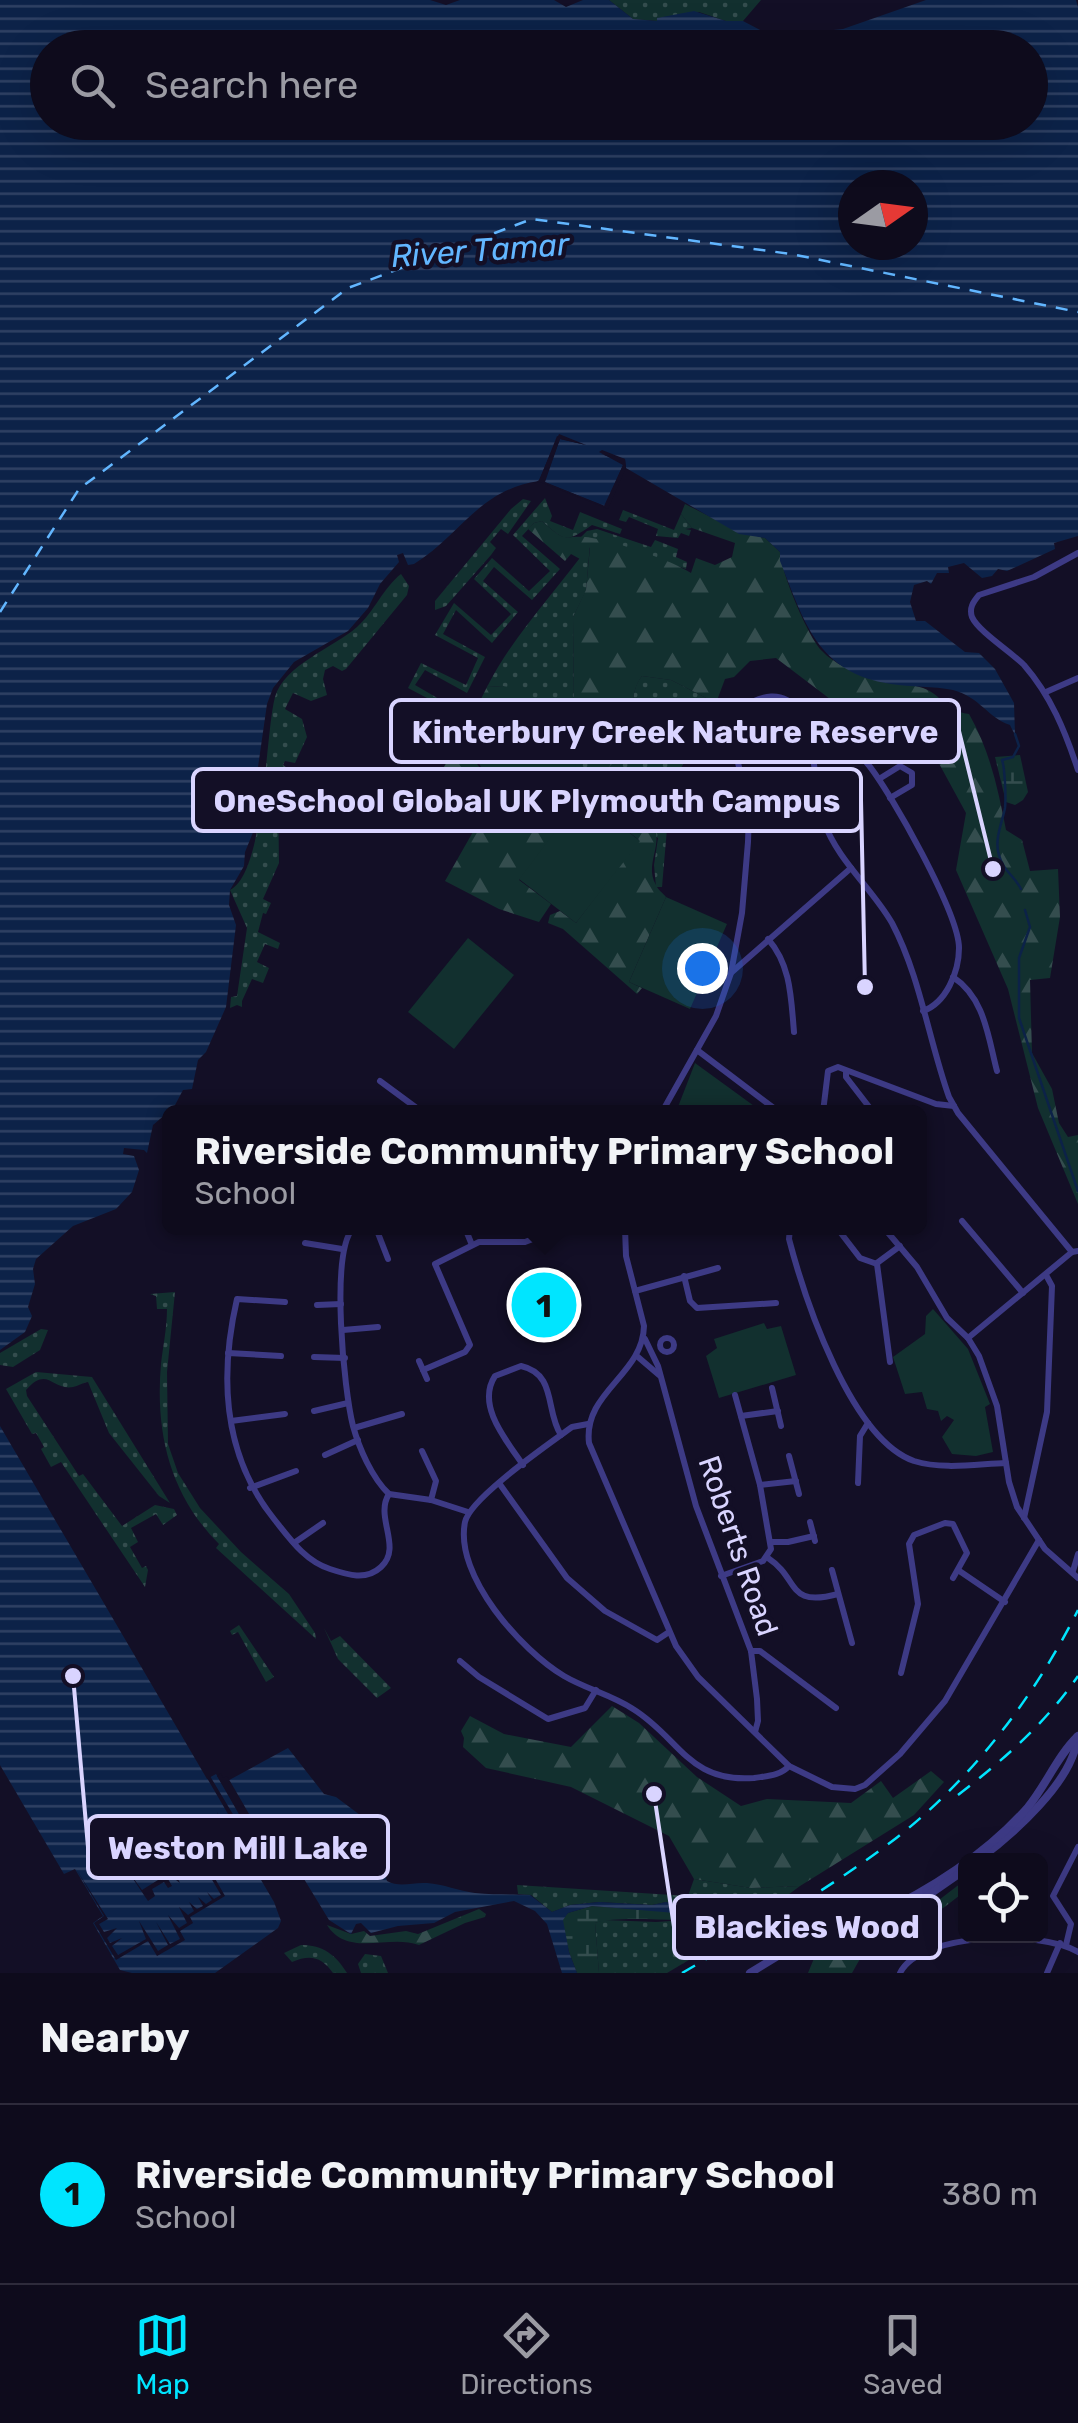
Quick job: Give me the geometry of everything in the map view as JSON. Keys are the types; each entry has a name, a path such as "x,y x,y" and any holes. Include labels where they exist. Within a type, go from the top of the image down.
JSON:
{"street":[{"path":"1078,553 1034,576 979,595 972,609 980,628 1001,643 1046,692 1078,770"},
{"path":"1046,692 1078,678"},
{"path":"666,1105 716,1016 731,973 747,859 749,812 733,740 740,709 761,697 774,695 798,709 809,732 819,809 831,839 891,922 901,943 954,1106 1075,1252 968,1338"},
{"path":"809,732 836,736 879,779 954,922 959,948 953,978 941,1000 923,1012"},
{"path":"879,779 900,766 912,772 912,786 890,798"},
{"path":"688,788 744,788"},
{"path":"731,973 851,868"},
{"path":"768,939 785,966 794,1032"},
{"path":"953,978 965,985 978,1003 997,1072"},
{"path":"697,1050 766,1105"},
{"path":"823,1105 828,1071 838,1067 936,1104 954,1106"},
{"path":"846,1071 846,1077 868,1105"},
{"path":"380,1081 413,1105"},
{"path":"427,1105 430,1100"},
{"path":"962,1221 1022,1293"},
{"path":"285,1302 237,1299 228,1353 231,1421 242,1472 250,1488 309,1559 357,1577 383,1566 390,1546 383,1514 389,1494 358,1440 348,1403 342,1249 349,1235"},
{"path":"379,1235 388,1259"},
{"path":"468,1235 472,1245"},
{"path":"423,1370 469,1348 469,1339 435,1264 492,1239 526,1242 544,1235"},
{"path":"625,1235 626,1256 644,1338 638,1357 602,1397 588,1424 591,1447 682,1655 698,1677 790,1766 819,1782 844,1789 855,1789 874,1779 936,1714 1038,1540"},
{"path":"791,1235 816,1324 868,1423 892,1450 914,1460 946,1465 1006,1463"},
{"path":"842,1235 860,1258 877,1264"},
{"path":"890,1235 946,1318 968,1338 980,1356 991,1388 1013,1493 1038,1540 1076,1576"},
{"path":"304,1243 342,1249"},
{"path":"877,1264 900,1246"},
{"path":"877,1264 890,1362"},
{"path":"635,1291 718,1268"},
{"path":"1024,1518 1046,1420 1052,1286 1046,1275"},
{"path":"684,1276 690,1301 697,1308 776,1303"},
{"path":"316,1305 342,1304"},
{"path":"343,1330 378,1327"},
{"name":"Roberts Road","path":"644,1338 658,1366 696,1506 751,1650 758,1700 754,1732"},
{"path":"658,1366 664,1351"},
{"path":"228,1353 281,1356"},
{"path":"314,1356 344,1358"},
{"path":"638,1357 660,1376"},
{"path":"419,1361 428,1380"},
{"path":"524,1465 506,1441 489,1407 488,1391 495,1376 521,1366 538,1374 548,1388 561,1435"},
{"path":"772,1388 781,1426"},
{"path":"735,1396 760,1485 771,1542 768,1558"},
{"path":"314,1412 348,1403"},
{"path":"741,1416 778,1411"},
{"path":"231,1421 285,1414"},
{"path":"354,1428 402,1414"},
{"path":"856,1477 860,1436 868,1423"},
{"path":"588,1424 572,1426 468,1512 464,1525 467,1550 493,1608 523,1645 542,1661 646,1718 689,1761 708,1772 742,1778 770,1776 790,1766"},
{"path":"325,1455 358,1440"},
{"path":"422,1451 436,1482 431,1500"},
{"path":"789,1456 799,1494"},
{"path":"250,1488 296,1471"},
{"path":"760,1485 796,1481"},
{"path":"499,1484 567,1578 605,1611 682,1655"},
{"path":"389,1494 431,1500 468,1512"},
{"path":"294,1543 324,1522"},
{"path":"771,1542 814,1538 810,1522"},
{"path":"900,1673 918,1604 910,1538 951,1523 967,1553 955,1574 1005,1602"},
{"path":"1076,1576 1078,1554"},
{"path":"721,1576 768,1558"},
{"path":"768,1558 784,1570 790,1587 804,1597 818,1599 838,1594"},
{"path":"832,1570 852,1643"},
{"path":"657,1640 669,1632"},
{"path":"751,1650 760,1651 836,1708"},
{"path":"460,1660 483,1680 548,1719 585,1708 596,1690"},
{"path":"986,1853 1032,1814 1072,1761 1078,1736"},
{"path":"874,1916 910,1899 992,1841 1025,1810 1078,1736"},
{"path":"1048,1973 1071,1924 1053,1896 1078,1847"},
{"path":"750,1973 817,1932 906,1910 958,1874"},
{"path":"900,1973 910,1959 978,1940 1024,1937 1063,1944 1078,1952"}],"green space":[{"path":"609,0 761,0 743,21 726,21 699,12 658,21 633,19"},
{"path":"545,498 552,516 550,521 573,530 580,512 622,529 620,534 592,525 567,538 542,521 534,523 522,536 560,569 532,600 494,567 483,581 518,612 492,643 456,610 443,634 485,657 467,693 425,670 415,685 458,710 440,744 391,721 394,715 438,737 450,710 408,688 421,663 466,685 478,658 435,635 454,603 491,635 511,614 474,579 492,558 529,591 550,571 513,535"},
{"path":"523,499 531,501 508,534 501,529 490,542 496,548 491,555 446,606 435,610 435,601"},
{"path":"685,504 740,532 765,538 780,552 803,619 816,644 832,659 870,679 923,688 953,709 969,714 988,756 1006,830 1022,840 1030,871 1058,869 1060,917 1050,978 1030,980 1032,1053 1052,1089 1059,1123 1068,1137 1078,1135 1078,1204 1038,1108 1008,989 956,870 966,813 924,736 884,740 776,658 750,661 734,677 725,679 716,703 671,680 642,676 633,698 636,739 607,769 585,758 570,740 574,708 573,617 586,590 590,547 580,559 571,554 565,561 528,529 542,521 562,536 615,543 691,573 696,558 715,565 732,557 735,543 692,528 681,514"},
{"path":"623,510 674,530 681,514 692,528 685,529 691,530 689,536 656,536 658,529 629,517 626,522 619,520"},
{"path":"597,529 651,547 655,540 678,549 676,557 687,562 686,569 581,537"},
{"path":"590,544 586,591 573,617 574,708 570,740 636,739 633,698 642,676 671,680 716,703 666,796 665,804 669,805 662,887 656,887 654,865 658,838 631,823 629,832 598,808 609,791 593,779 568,787 574,777 566,736 524,713 476,739 478,761 457,742 480,701 527,711 503,686 487,687 522,631"},
{"path":"401,574 409,586 407,595 346,669 333,666 325,670 327,695 311,701 293,693 285,709 302,719 307,737 295,763 285,761 283,765 290,770 278,791 279,863 263,899 271,903 263,913 258,932 280,943 278,949 265,944 257,962 269,968 263,983 252,979 242,1007 230,1008 231,997 237,996 247,928 230,890 242,878 257,831 275,697 299,666 357,627"},
{"path":"487,687 519,689 532,698 532,710 480,701"},
{"path":"508,712 524,713 570,740 575,770 559,793 538,798 517,791 491,778 480,765 476,755 478,736 489,721"},
{"path":"457,742 489,777 513,790 548,793 596,780 602,781 609,791 598,808 582,797 519,880 551,904 539,922 499,909 445,881 490,802 439,776"},
{"path":"1020,755 1028,792 1015,805 1006,802 995,757"},
{"path":"582,796 640,841 576,923 519,879"},
{"path":"646,815 656,833 653,876 666,897 629,982 642,988 637,994 563,929 548,923 550,915 560,911 576,923 639,840 629,832 631,823"},
{"path":"666,897 727,924 690,1009 629,982"},
{"path":"468,938 514,975 454,1049 408,1012"},
{"path":"695,1063 753,1105 679,1105"},
{"path":"175,1292 167,1372 168,1444 178,1473 200,1508 241,1552 289,1594 316,1639 216,1548 219,1544 188,1505 169,1462 160,1390 167,1309 157,1309 156,1296 150,1294"},
{"path":"933,1309 968,1349 990,1404 985,1407 993,1452 976,1456 952,1454 942,1437 954,1420 947,1416 941,1421 938,1411 927,1409 922,1392 905,1394 893,1357 925,1334 926,1316"},
{"path":"764,1323 767,1329 781,1326 796,1375 719,1398 706,1356 717,1348 714,1339"},
{"path":"41,1329 48,1330 40,1350 13,1367 0,1365 0,1353"},
{"path":"36,1372 92,1377 170,1503 159,1496 109,1433 88,1382 73,1387 45,1379 33,1383 26,1390 27,1396 79,1476 83,1474 122,1526 155,1505 174,1509 177,1515 163,1525 156,1514 131,1528 138,1542 130,1547 142,1568 146,1566 148,1570 145,1587 61,1462 51,1467 36,1433 32,1434 6,1389"},
{"path":"239,1625 274,1677 266,1682 238,1632 232,1635 230,1631"},
{"path":"324,1628 331,1641 340,1636 391,1688 377,1698 338,1659"},
{"path":"612,1706 639,1723 697,1777 741,1806 767,1799 851,1803 881,1781 893,1798 931,1771 944,1782 914,1815 800,1886 751,1888 694,1879 669,1836 571,1787 486,1768 463,1747 461,1731 470,1716 504,1734 571,1747"},
{"path":"694,1879 751,1888 800,1886 746,1926 667,1973 599,1973 595,1923 701,1919 699,1915 713,1906 700,1910 666,1902 599,1902 570,1905 552,1912 531,1895 518,1894 517,1885 688,1896"},
{"path":"958,1885 958,1896 930,1917 865,1950 852,1973 808,1973 822,1939 922,1913"},
{"path":"592,1906 691,1913 701,1919 617,1919 595,1923 599,1973 577,1973 562,1920 568,1913"},
{"path":"479,1909 485,1917 419,1945 357,1943 336,1935 327,1925 351,1934 364,1931 370,1936 406,1931 418,1934"},
{"path":"301,1945 328,1952 347,1973 333,1973 315,1958 292,1962 284,1953"},
{"path":"365,1954 381,1956 388,1973 361,1973 358,1964"}],"water":[{"name":"River Tamar","path":"0,0 430,0 446,5 460,0 554,0 566,7 583,0 609,0 633,19 657,21 694,11 726,21 743,21 760,30 30,30 30,140 1048,140 1048,30 834,30 926,0 1076,0 1078,536 1054,543 1055,549 1007,571 998,569 992,576 982,578 964,563 948,567 949,573 937,573 931,584 927,581 914,585 910,602 916,621 925,621 965,652 979,653 995,669 1014,703 1015,735 1010,725 962,693 891,684 846,669 830,656 806,623 780,561 780,552 765,538 739,534 626,468 625,459 601,454 623,465 605,506 544,482 560,439 586,445 557,436 539,481 500,494 414,564 408,565 403,553 397,555 399,562 348,631 294,662 273,688 257,774 254,830 244,866 230,890 229,905 236,925 226,1007 206,1052 198,1060 192,1089 183,1090 175,1105 162,1105 162,1117 153,1125 147,1153 124,1148 123,1154 134,1156 139,1170 132,1192 116,1209 73,1226 36,1259 35,1284 28,1307 32,1316 25,1332 0,1350"},
{"path":"0,1426 207,1779 216,1774 222,1784 288,1748 324,1794 336,1797 360,1815 370,1829 387,1881 392,1883 427,1883 475,1893 530,1895 552,1912 570,1905 599,1902 666,1902 700,1910 736,1899 699,1915 592,1906 568,1913 563,1920 577,1973 562,1973 547,1924 535,1911 514,1901 455,1912 434,1923 371,1933 361,1923 356,1924 351,1934 329,1920 273,1828 264,1823 244,1851 274,1902 281,1921 278,1928 215,1973 120,1970 93,1923 103,1916 75,1869 64,1874 0,1765"}],"pier":[{"path":"559,434 586,445 560,439 545,482 604,506 623,465 599,452 625,459 626,468 608,509 540,482 534,484"},
{"path":"221,1773 223,1778 227,1776 260,1833 255,1842 217,1776"},
{"path":"210,1776 234,1816 193,1840 225,1896 190,1917 193,1923 180,1931 185,1940 157,1956 148,1941 116,1960 94,1923 104,1916 76,1869 108,1919 99,1924 104,1932 117,1928 107,1938 110,1943 122,1938 112,1946 118,1955 146,1939 139,1921 158,1951 168,1945 156,1922 170,1944 180,1939 168,1915 179,1928 187,1923 179,1907 188,1915 194,1911 189,1902 197,1909 203,1906 198,1897 206,1904 212,1900 207,1892 214,1899 221,1895 201,1861 194,1864 198,1872 190,1866 185,1870 189,1877 181,1871 176,1875 180,1883 172,1877 168,1879 172,1886 168,1888 164,1882 152,1889 155,1896 148,1901 123,1864 142,1890 158,1880 143,1852 161,1878 178,1869 164,1840 181,1866 198,1857 183,1828 191,1837 199,1832 196,1825 201,1831 206,1828 203,1821 208,1827 220,1820 217,1812 221,1819 228,1814 207,1778"}],"waterway":[{"path":"1015,734 1019,746 1013,757 1002,760 1005,804 997,843 1003,865 1021,889"},
{"path":"1025,910 1030,927 1019,958 1019,1018 1078,1191"}],"ferry route":[{"path":"0,612 79,489 348,288 532,219 791,254 1078,312"}],"railway":[{"path":"682,1973 840,1878 920,1818 998,1736 1041,1675 1078,1610"},
{"path":"958,1795 1022,1740 1078,1676"}],"place":[{"name":"Kinterbury Creek Nature Reserve","path":"993,869"},
{"name":"OneSchool Global UK Plymouth Campus","path":"865,987"},
{"name":"Riverside Community Primary School","path":"544,1305"},
{"name":"Weston Mill Lake","path":"73,1676"},
{"name":"Blackies Wood","path":"654,1794"}]}
